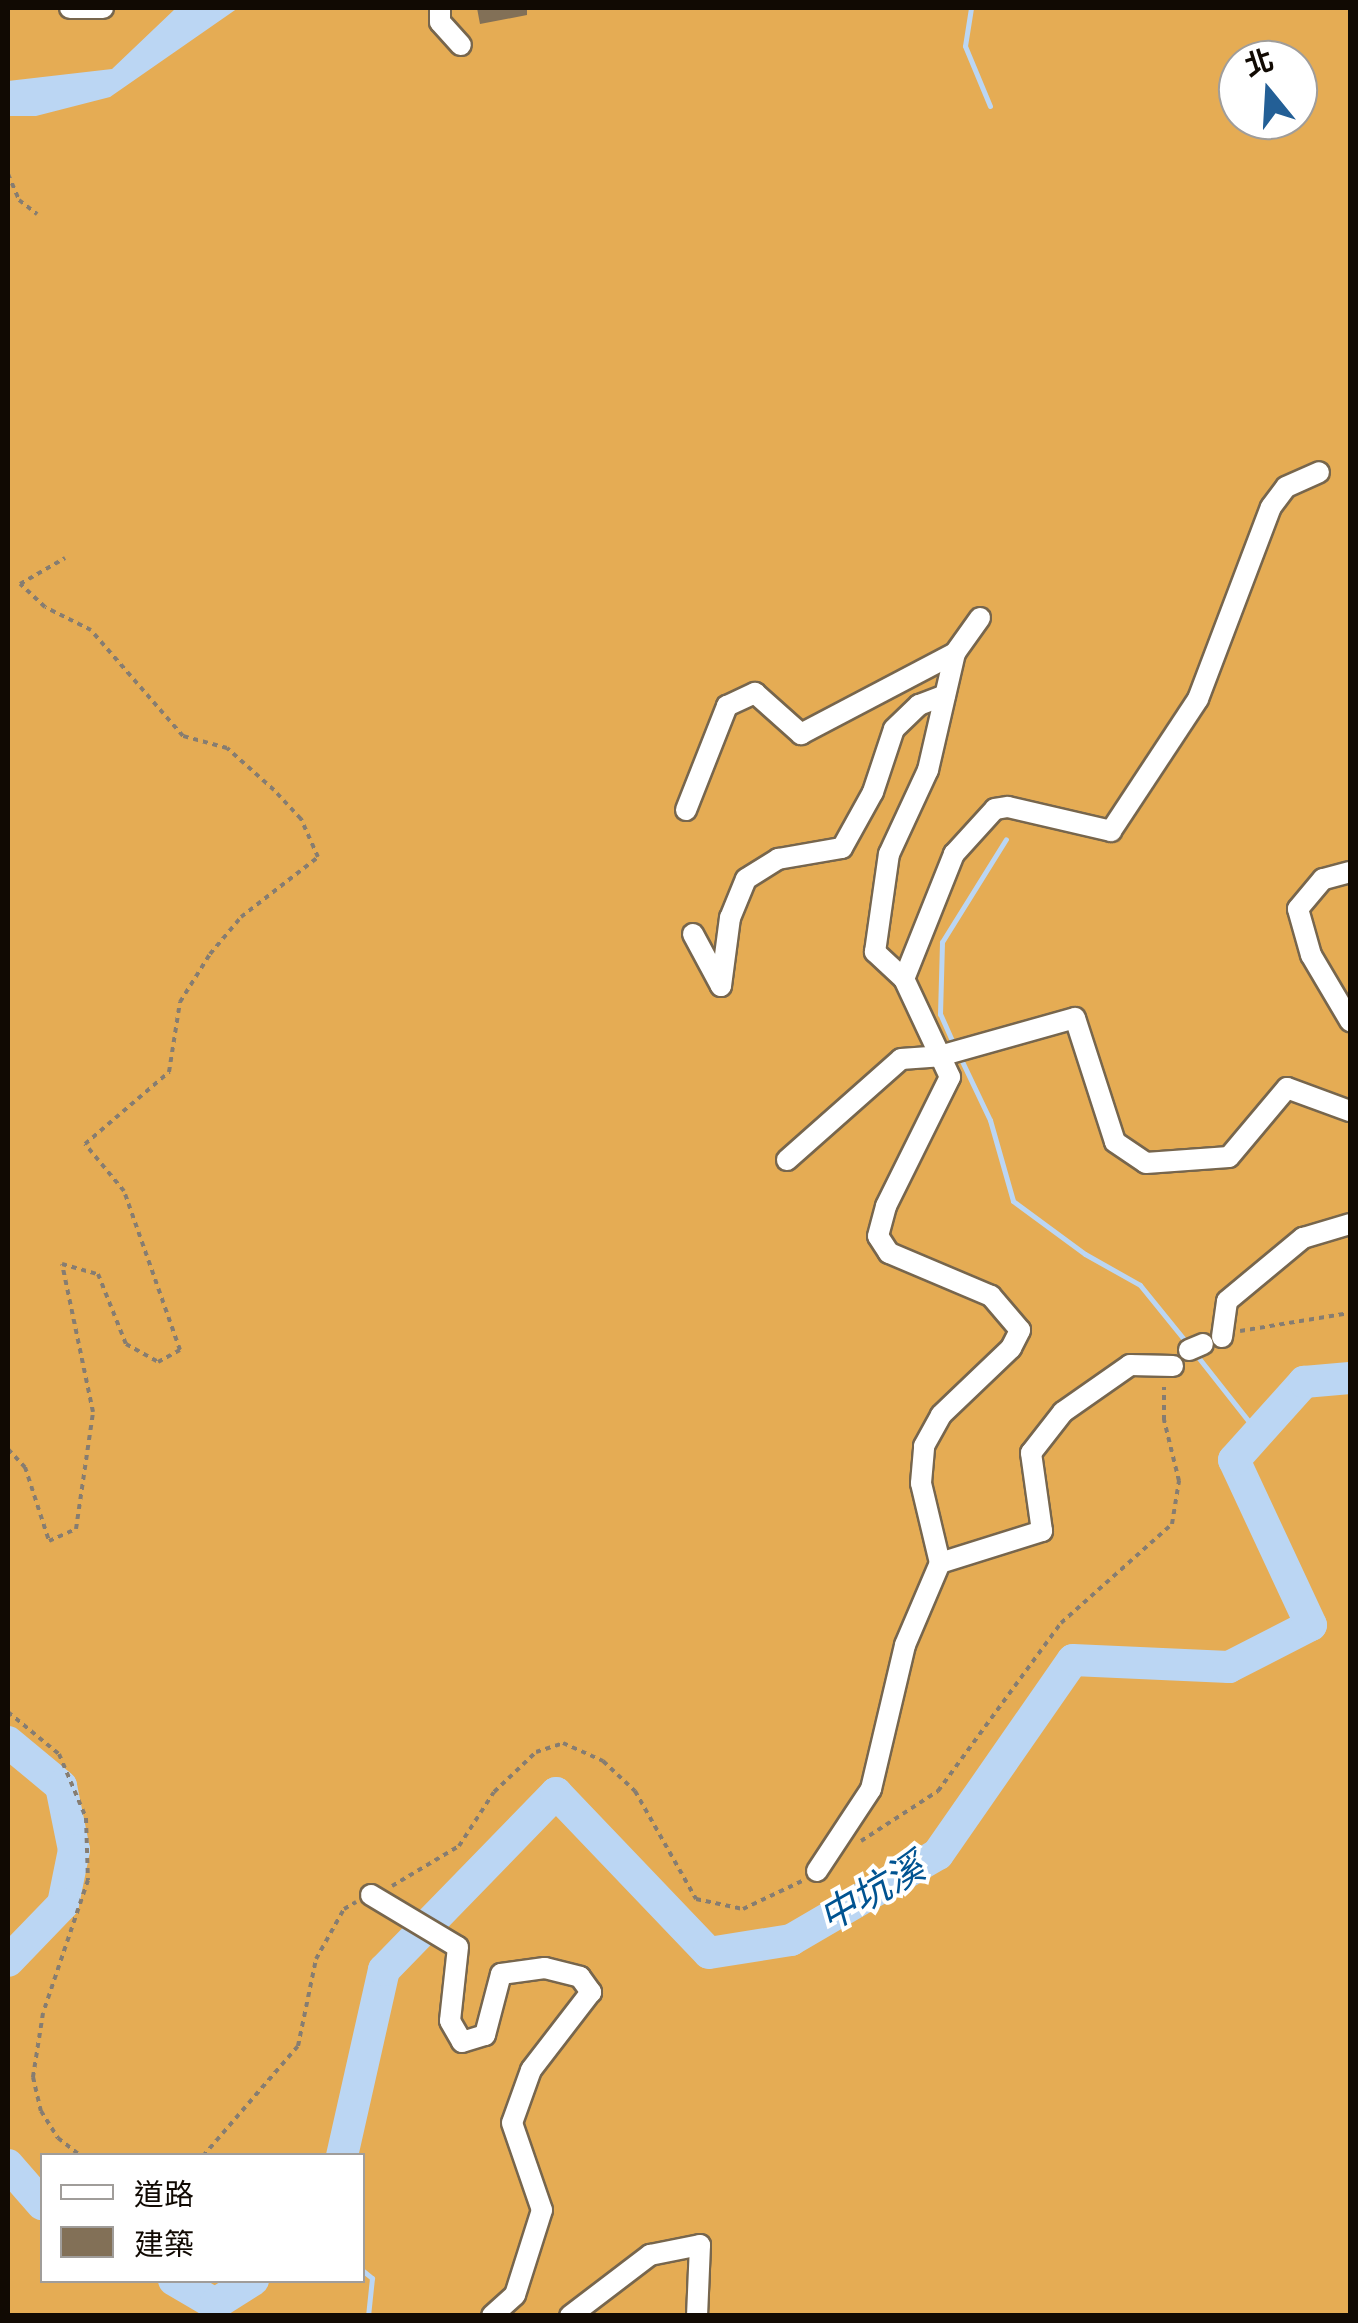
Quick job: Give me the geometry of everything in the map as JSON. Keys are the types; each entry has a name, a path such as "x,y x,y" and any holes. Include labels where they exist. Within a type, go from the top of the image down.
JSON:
{"street":[{"path":"77,8 103,8"},
{"path":"440,8 440,22 462,45"},
{"path":"904,979 954,854 995,810 1008,807 1111,832 1198,700 1271,508 1286,486 1319,472"},
{"path":"686,810 726,706 755,693 801,734 954,652 980,618"},
{"path":"817,1870 871,1789 905,1645 940,1563 921,1483 924,1446 941,1415 1011,1348 1020,1330 991,1296 888,1253 878,1236 950,1077 904,979 875,952 886,873 928,770 954,652"},
{"path":"693,934 721,986 730,918 746,879 778,859 842,848 872,792 894,730 919,705 945,694"},
{"path":"1350,872 1322,879 1298,909 1350,1021"},
{"path":"787,1160 901,1060 943,1056 1075,1018 1115,1142 1146,1162 1229,1157 1287,1088 1350,1110"},
{"path":"1205,1344 1227,1300 1303,1238 1350,1224"},
{"path":"940,1563 1042,1530 1031,1453 1063,1412 1130,1365 1172,1366"},
{"path":"372,1896 458,1947 450,2021 462,2042 485,2035 502,1974 545,1968 580,1977 591,1992 531,2070 512,2124 542,2210 516,2296 492,2316"},
{"path":"570,2316 650,2255 700,2245 696,2316"}],"path":[{"path":"8,174 20,200 37,214"},
{"path":"8,1449 25,1467 49,1541 76,1529 93,1412 62,1264 98,1274 126,1344 158,1362 180,1350 124,1192 85,1144 169,1072 180,1002 210,954 242,918 318,857 301,820 274,790 227,748 182,736 90,630 45,607 20,584 65,558"},
{"path":"1205,1344 1350,1313"},
{"path":"846,1850 938,1790 1060,1623 1172,1524 1179,1480 1161,1392 1172,1366"},
{"path":"8,1712 59,1754 86,1818 88,1880 42,2013 33,2076 41,2111 58,2138 78,2153"},
{"path":"206,2153 298,2046 327,1935 344,1908 418,1875 458,1846 483,1818 494,1792 536,1752 563,1743 604,1761 636,1792 696,1898 743,1909 817,1870"}],"shaded area":[{"path":"8,8 1350,8 1350,2315 8,2315"}],"water":[{"path":"176,8 238,8 110,97 36,116 8,116 8,81 112,69"}],"building":[{"path":"477,8 527,8 527,15 480,24"}],"waterway":[{"path":"971,8 965,46 990,106"},
{"path":"954,1045 940,1014 942,942 1006,839"},
{"path":"959,1055 990,1120 1013,1201 1085,1254 1140,1285 1187,1343"},
{"path":"1194,1352 1258,1433"},
{"name":"中坑溪","path":"343,2153 384,1970 556,1793 709,1953 791,1940 938,1854 1073,1660 1229,1667 1311,1625 1234,1460 1304,1382 1350,1378"},
{"name":"中坑溪","path":"8,1742 61,1786 74,1850 63,1904 8,1961"},
{"name":"中坑溪","path":"8,2165 40,2202"},
{"path":"365,2272 372,2278 368,2316"},
{"name":"中坑溪","path":"179,2283 215,2304 248,2283"}]}
